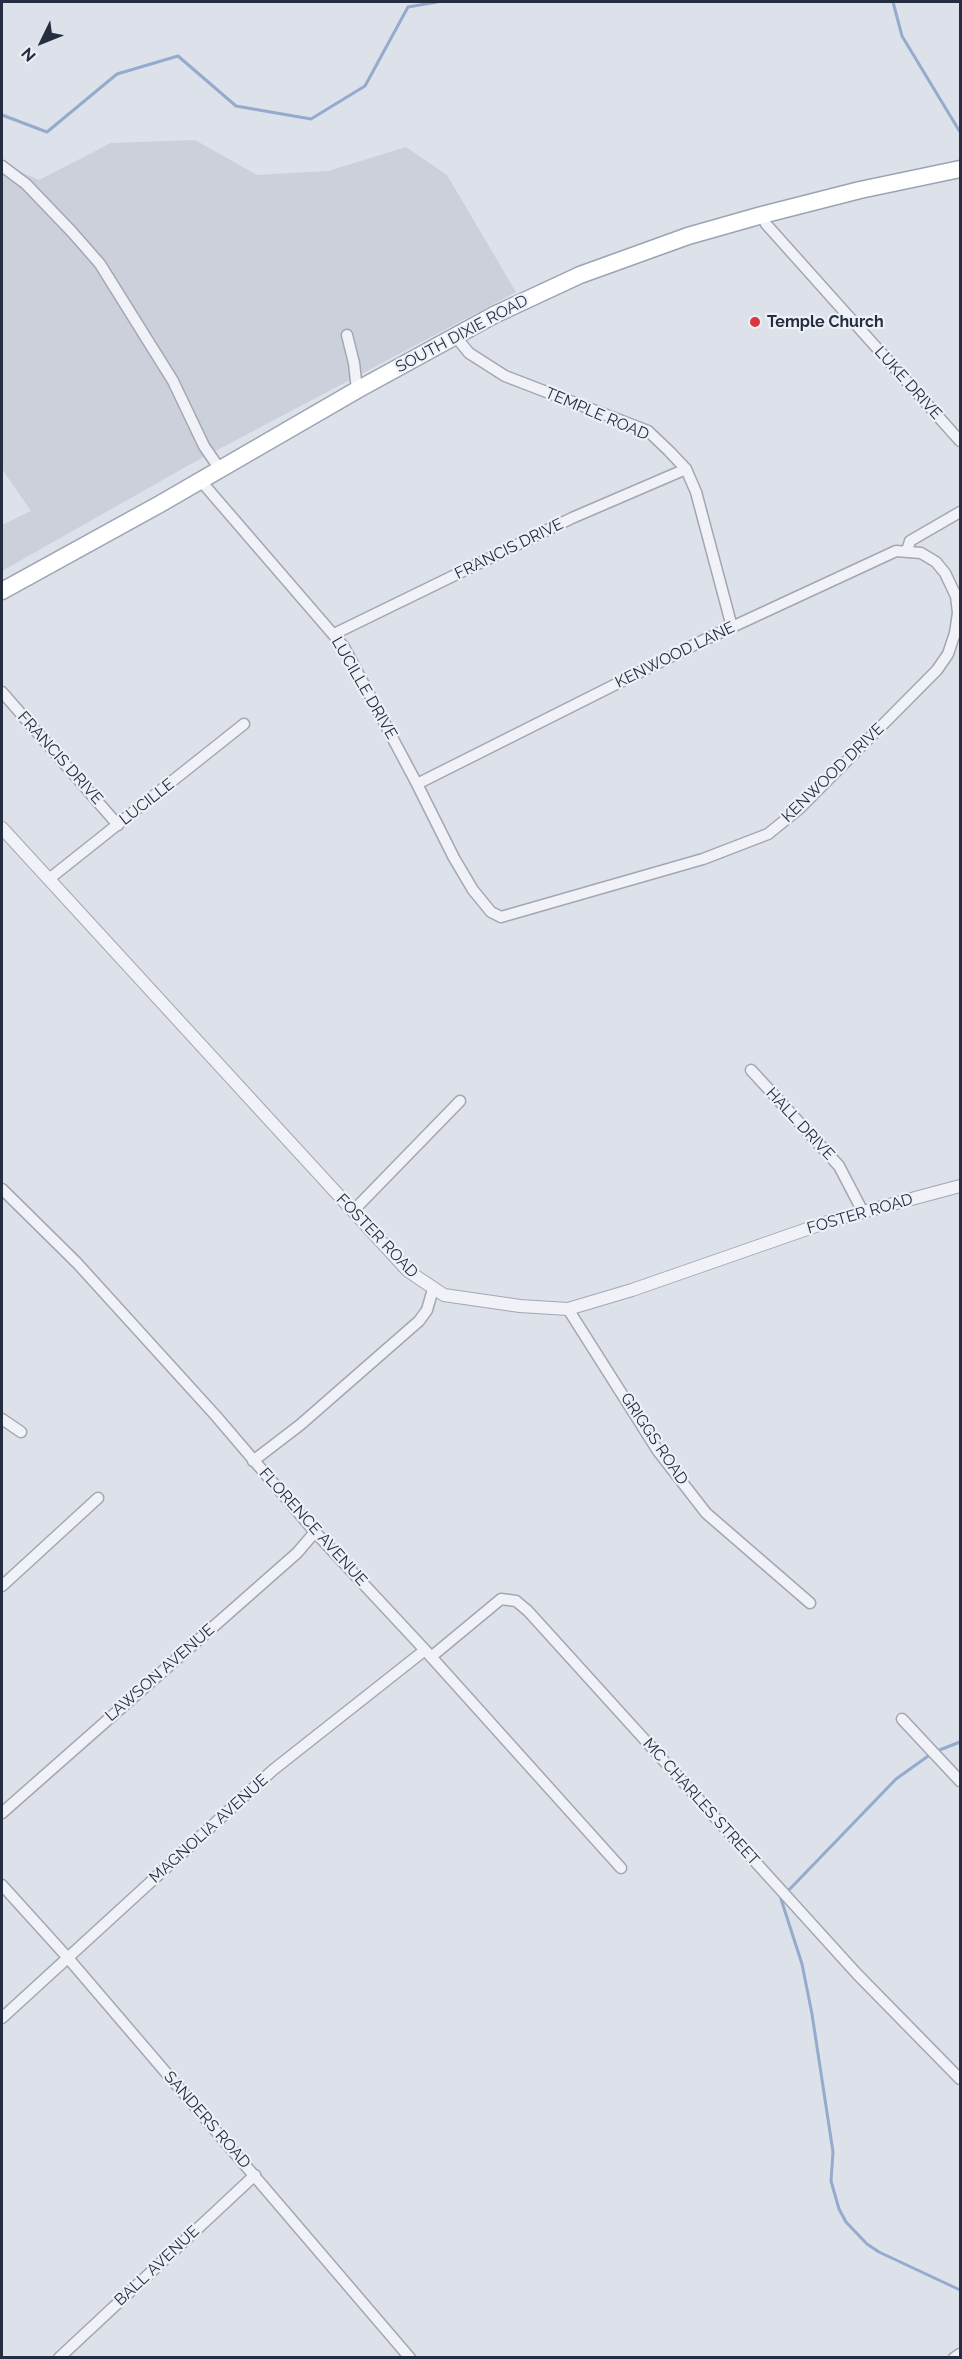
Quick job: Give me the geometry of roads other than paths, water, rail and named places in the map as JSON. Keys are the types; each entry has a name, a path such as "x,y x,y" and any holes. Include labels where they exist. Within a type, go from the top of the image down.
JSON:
{"main road":[{"name":"SOUTH DIXIE ROAD","path":"2,591 357,390 504,310 580,275 688,236 762,215 860,190 960,169"}],"street":[{"path":"2,166 26,184 100,264 172,381 204,446 219,468"},
{"name":"LUKE DRIVE","path":"762,215 766,224 960,441"},
{"path":"347,335 354,363 357,390"},
{"name":"TEMPLE ROAD","path":"456,337 469,353 505,376 648,432 686,469 696,492 732,627"},
{"name":"FRANCIS DRIVE","path":"334,634 572,518 686,469"},
{"name":"LUCILLE DRIVE","path":"200,480 344,647 454,858 473,890 497,916"},
{"path":"907,551 910,541 960,512"},
{"name":"KENWOOD LANE","path":"417,784 732,627 896,551 907,551"},
{"name":"KENWOOD DRIVE","path":"497,916 505,917 540,908 703,859 768,834 800,808 937,670 948,654 955,633 958,613 956,596 945,573 936,562 921,553 907,551"},
{"name":"FRANCIS DRIVE","path":"2,692 118,825"},
{"name":"LUCILLE","path":"49,879 244,724"},
{"name":"FOSTER ROAD","path":"2,828 408,1271 444,1295 520,1306 568,1309 632,1290 822,1223 960,1186"},
{"name":"HALL DRIVE","path":"751,1070 839,1166 863,1212"},
{"path":"353,1211 460,1101"},
{"name":"FLORENCE AVENUE","path":"3,1194 77,1263 216,1416 315,1532 428,1653 621,1868"},
{"path":"253,1461 300,1425 419,1321 427,1310 433,1289"},
{"name":"GRIGGS ROAD","path":"568,1309 658,1451 706,1512 810,1603"},
{"path":"2,1419 21,1432"},
{"path":"2,1586 98,1498"},
{"name":"LAWSON AVENUE","path":"2,1813 297,1552 315,1532"},
{"name":"MC CHARLES STREET","path":"428,1653 501,1599 516,1601 528,1611 857,1974 960,2079"},
{"name":"MAGNOLIA AVENUE","path":"2,2018 273,1770 428,1653"},
{"path":"902,1719 960,1781"},
{"name":"SANDERS ROAD","path":"2,1884 255,2175 410,2358"},
{"name":"BALL AVENUE","path":"59,2358 255,2175"},
{"path":"954,2358 960,2354"}],"waterway":[{"path":"2,115 47,132 117,74 178,56 236,106 311,119 365,86 408,7 437,2"},
{"path":"893,2 902,36 960,132"},
{"path":"937,1751 960,1742"},
{"path":"787,1892 896,1779 931,1754"},
{"path":"782,1897 802,1964 812,2014 833,2152 831,2181 839,2209 846,2222 867,2244 879,2252 960,2290"}],"place":[{"name":"Temple Church","path":"755,322"}]}
